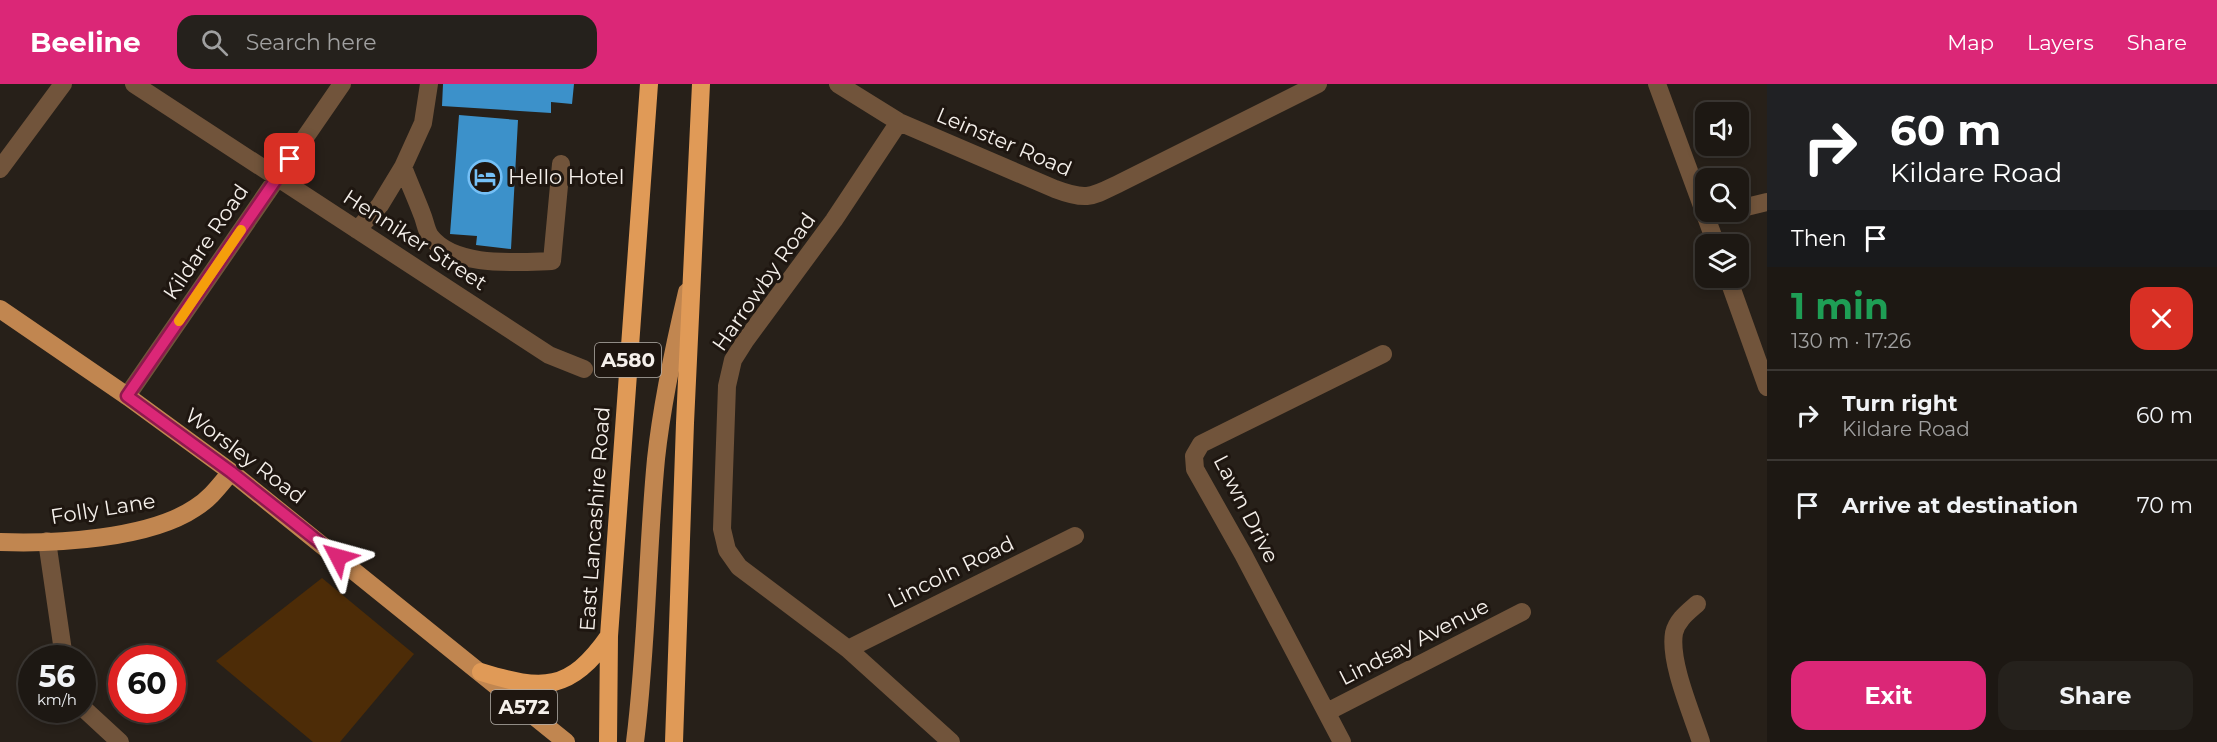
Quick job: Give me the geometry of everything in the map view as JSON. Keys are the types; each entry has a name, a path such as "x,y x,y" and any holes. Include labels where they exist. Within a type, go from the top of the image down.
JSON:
{"highway":[{"name":"East Lancashire Road","path":"608,742 609,636 649,84"},
{"name":"A580","path":"674,742 701,84"},
{"path":"481,672 523,683 558,683 588,663 609,636"}],"main road":[{"path":"635,742 641,689 656,458 675,339 692,270"},
{"name":"Worsley Road","path":"0,309 127,396 231,472 566,742"},
{"name":"Folly Lane","path":"0,542 97,537 163,525 196,508 217,490 231,472"}],"street":[{"path":"0,169 63,84"},
{"name":"Henniker Street","path":"134,84 549,355 584,369"},
{"name":"Kildare Road","path":"127,396 342,84"},
{"path":"357,230 380,205 403,167 423,123 429,84"},
{"name":"Leinster Road","path":"838,84 899,122 1055,189 1074,196 1086,197 1120,183 1318,84"},
{"path":"1657,84 1695,186"},
{"name":"Harrowby Road","path":"899,122 834,220 733,360 726,386 723,540 732,559 746,573 848,649 951,742"},
{"path":"403,167 429,234 437,243 452,253 477,260 509,263 552,261 561,164"},
{"path":"1749,206 1767,202"},
{"path":"1732,288 1767,387"},
{"name":"Lawn Drive","path":"1342,742 1195,468 1194,456 1201,444 1383,354"},
{"name":"Lincoln Road","path":"848,649 1075,536"},
{"path":"47,541 62,645"},
{"path":"1697,604 1682,618 1674,633 1676,665 1701,742"},
{"name":"Lindsay Avenue","path":"1327,712 1522,612"},
{"path":"96,720 120,742"}],"shaded area":[{"path":"322,578 414,654 340,742 313,742 216,661"}],"building":[{"path":"443,84 574,84 572,104 551,102 551,113 442,106"},
{"name":"Hello Hotel","path":"459,115 518,120 511,249 476,245 477,236 450,234"}],"slow traffic":[{"path":"179,321 241,230"}],"place":[{"name":"Hello Hotel","path":"485,177"}],"route":[{"path":"290,159 127,396 231,472 338,557"}]}
